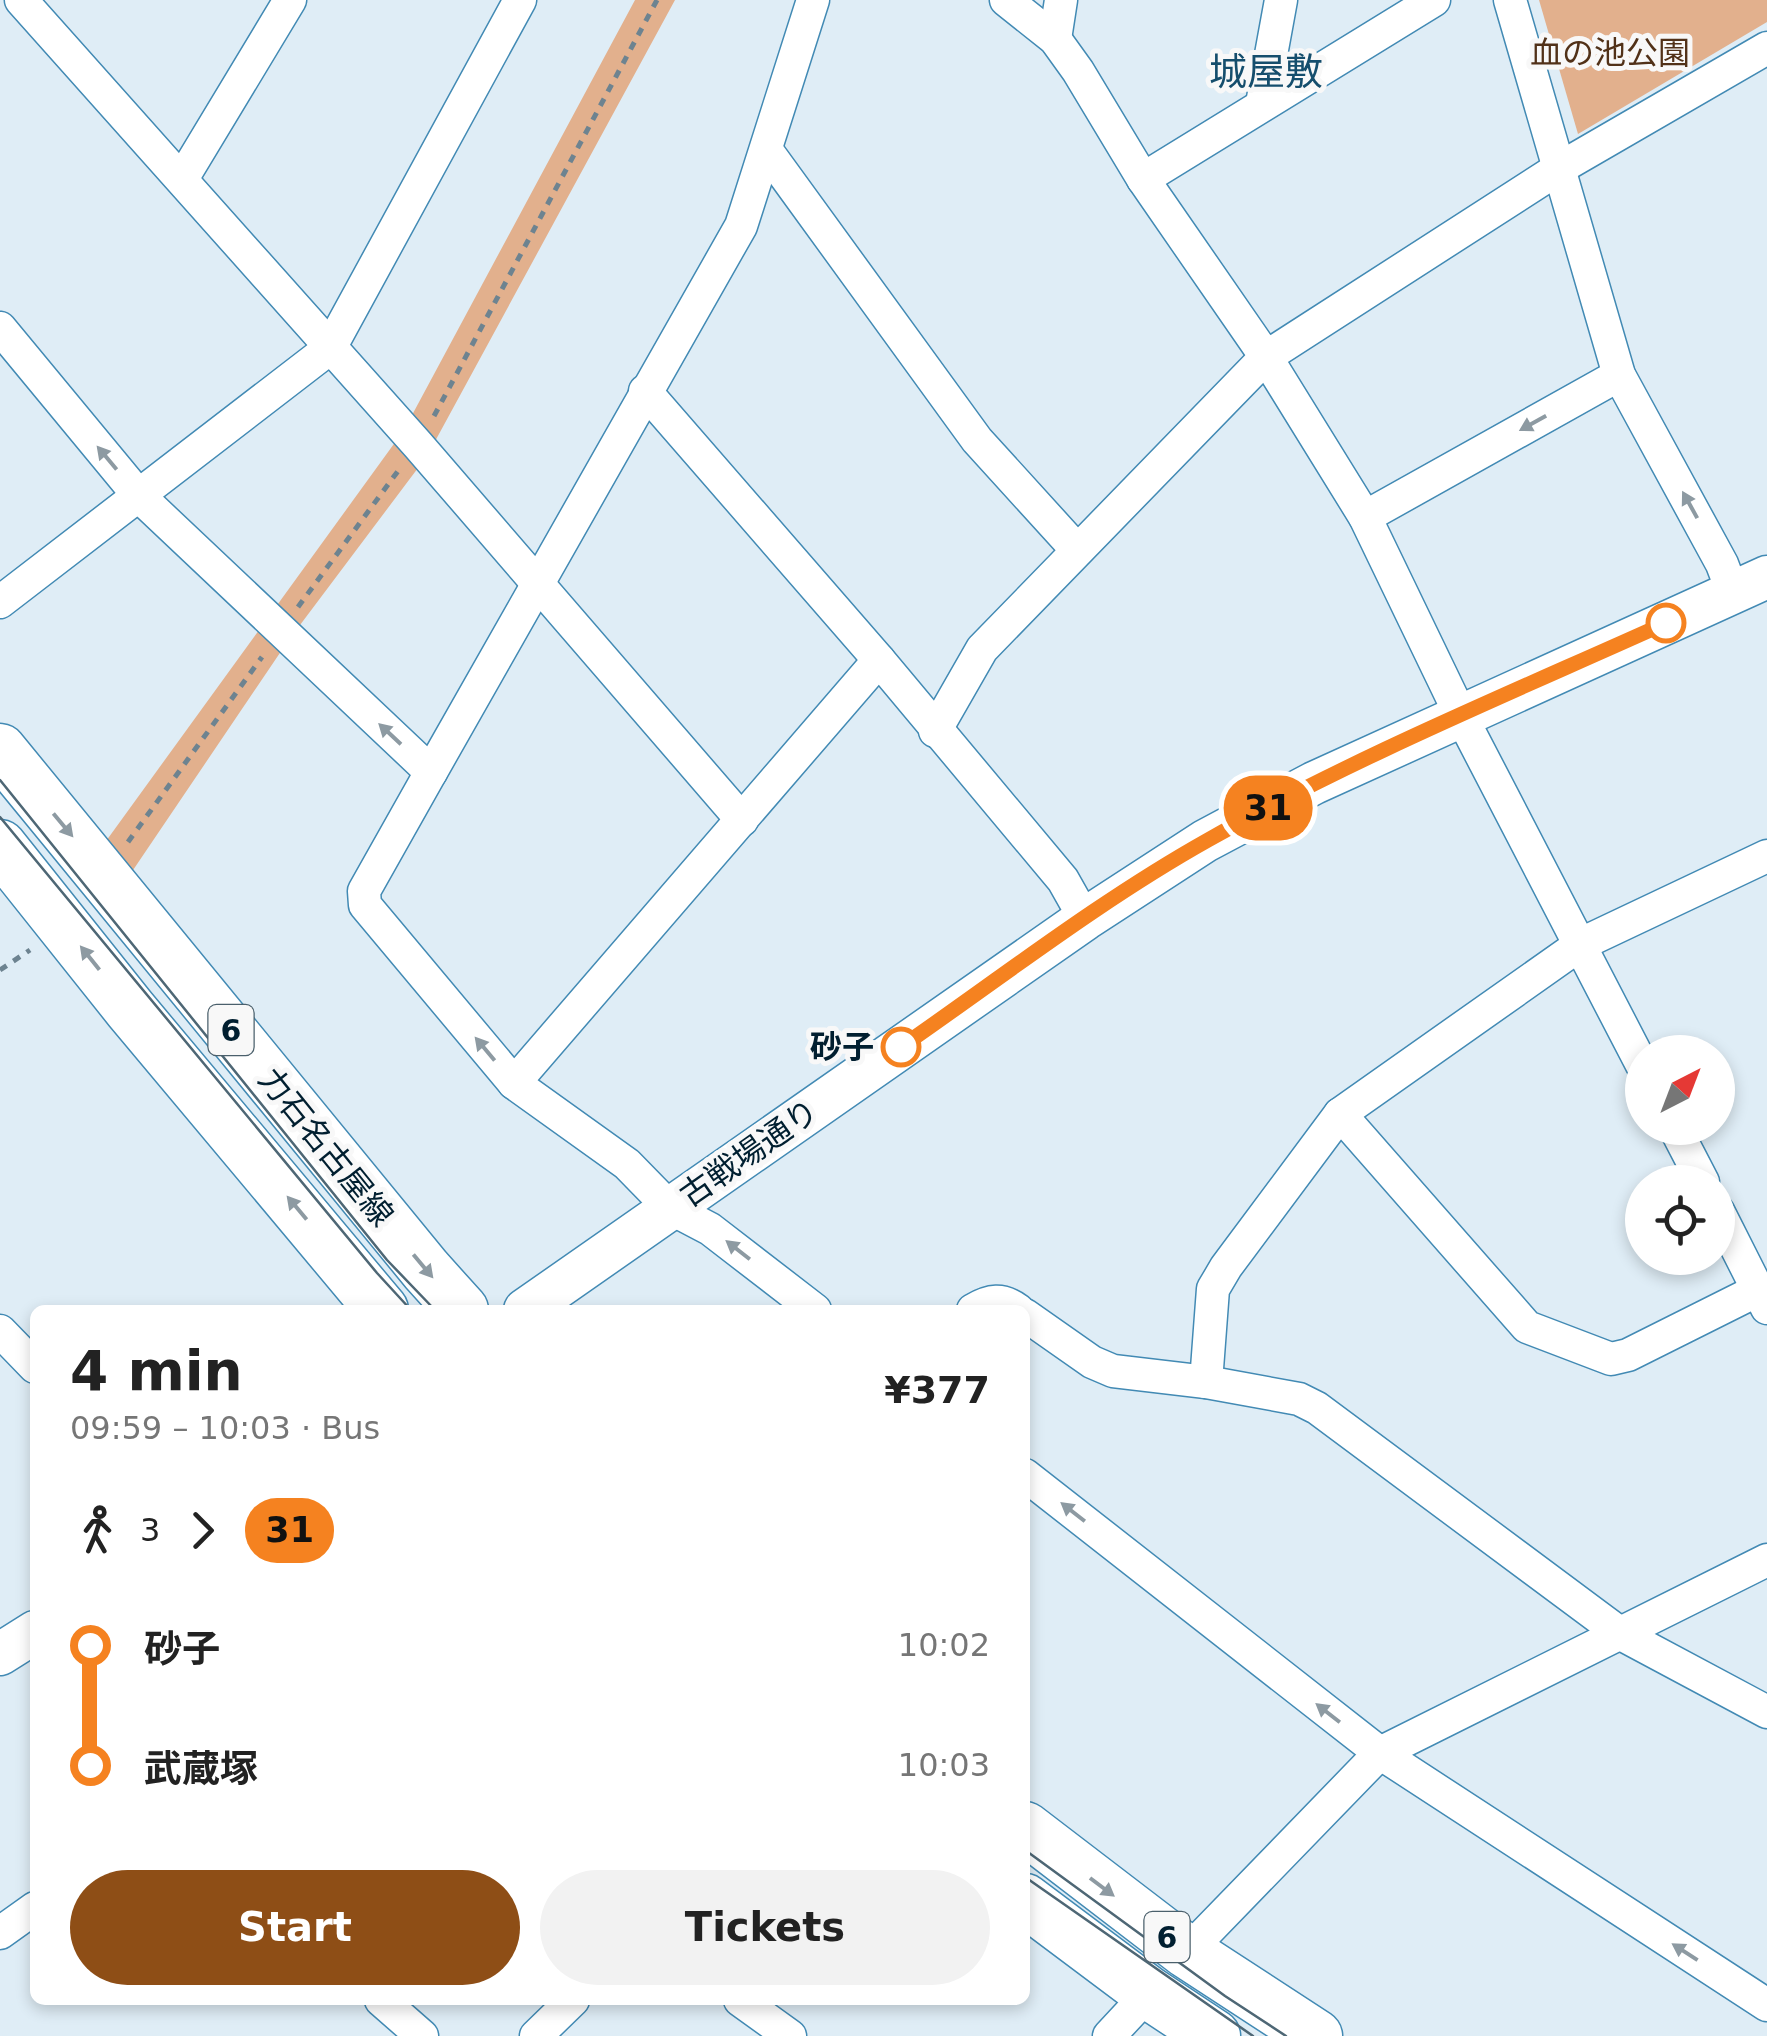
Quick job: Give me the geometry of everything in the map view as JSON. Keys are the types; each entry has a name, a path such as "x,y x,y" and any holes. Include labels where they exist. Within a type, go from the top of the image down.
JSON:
{"main road":[{"name":"力石名古屋線","path":"0,750 458,1305"},
{"name":"力石名古屋線","path":"0,846 378,1305"},
{"name":"6","path":"1030,1832 1187,1952 1316,2036"},
{"name":"6","path":"1030,1904 1149,1993 1214,2036"}],"street":[{"path":"182,179 290,0"},
{"path":"0,602 330,348 520,0"},
{"path":"808,1305 710,1229 670,1208 627,1164 514,1083 365,906 364,891 741,226 813,0"},
{"path":"1006,0 1054,39 1078,71 1143,180 1266,358 1364,517 1461,716 1627,1035"},
{"path":"1054,39 1061,0"},
{"path":"1262,104 1281,0"},
{"path":"1143,180 1434,0"},
{"path":"1510,0 1618,376 1722,564 1750,585"},
{"path":"25,2 539,583 742,820"},
{"path":"936,731 982,649 1266,358 1558,170 1767,48"},
{"path":"767,152 977,440 1077,550"},
{"path":"0,328 139,496 432,772"},
{"path":"1364,517 1618,376"},
{"path":"645,391 879,660 1063,880 1085,919"},
{"name":"古戦場通り","path":"532,1305 1085,919 1205,841 1314,783 1750,585"},
{"path":"514,1083 879,660"},
{"path":"1206,1382 1213,1289 1340,1114 1581,944 1767,856"},
{"path":"1340,1114 1527,1327 1611,1359 1762,1299 1735,1244"},
{"path":"982,1305 990,1301 1011,1305"},
{"path":"1030,1318 1092,1362 1113,1371 1206,1382 1299,1399 1318,1408 1621,1634 1767,1712"},
{"path":"0,1331 30,1363"},
{"path":"1030,1478 1380,1753 1767,2006"},
{"path":"1187,1952 1380,1753 1767,1560"},
{"path":"0,1654 30,1635"},
{"path":"0,1933 30,1912"},
{"path":"1109,2036 1149,1993"},
{"path":"387,2005 422,2036"},
{"path":"536,2036 568,2005"},
{"path":"747,2005 790,2036"}],"path":[{"path":"0,970 44,940"}],"green space":[{"path":"635,0 675,0 427,456 288,641 127,879 101,848 404,430"},
{"name":"血の池公園","path":"1539,0 1767,0 1767,22 1578,134"}],"tram line":[{"path":"0,780 387,1260 430,1305"},
{"path":"0,817 406,1305"},
{"path":"1030,1854 1286,2036"},
{"path":"1030,1880 1253,2036"}],"bus line":[{"name":"31","path":"901,1047 1205,841 1314,783 1666,623"}],"place":[{"name":"砂子","path":"901,1047"}],"district":[{"name":"城屋敷","path":"1266,72"}]}
